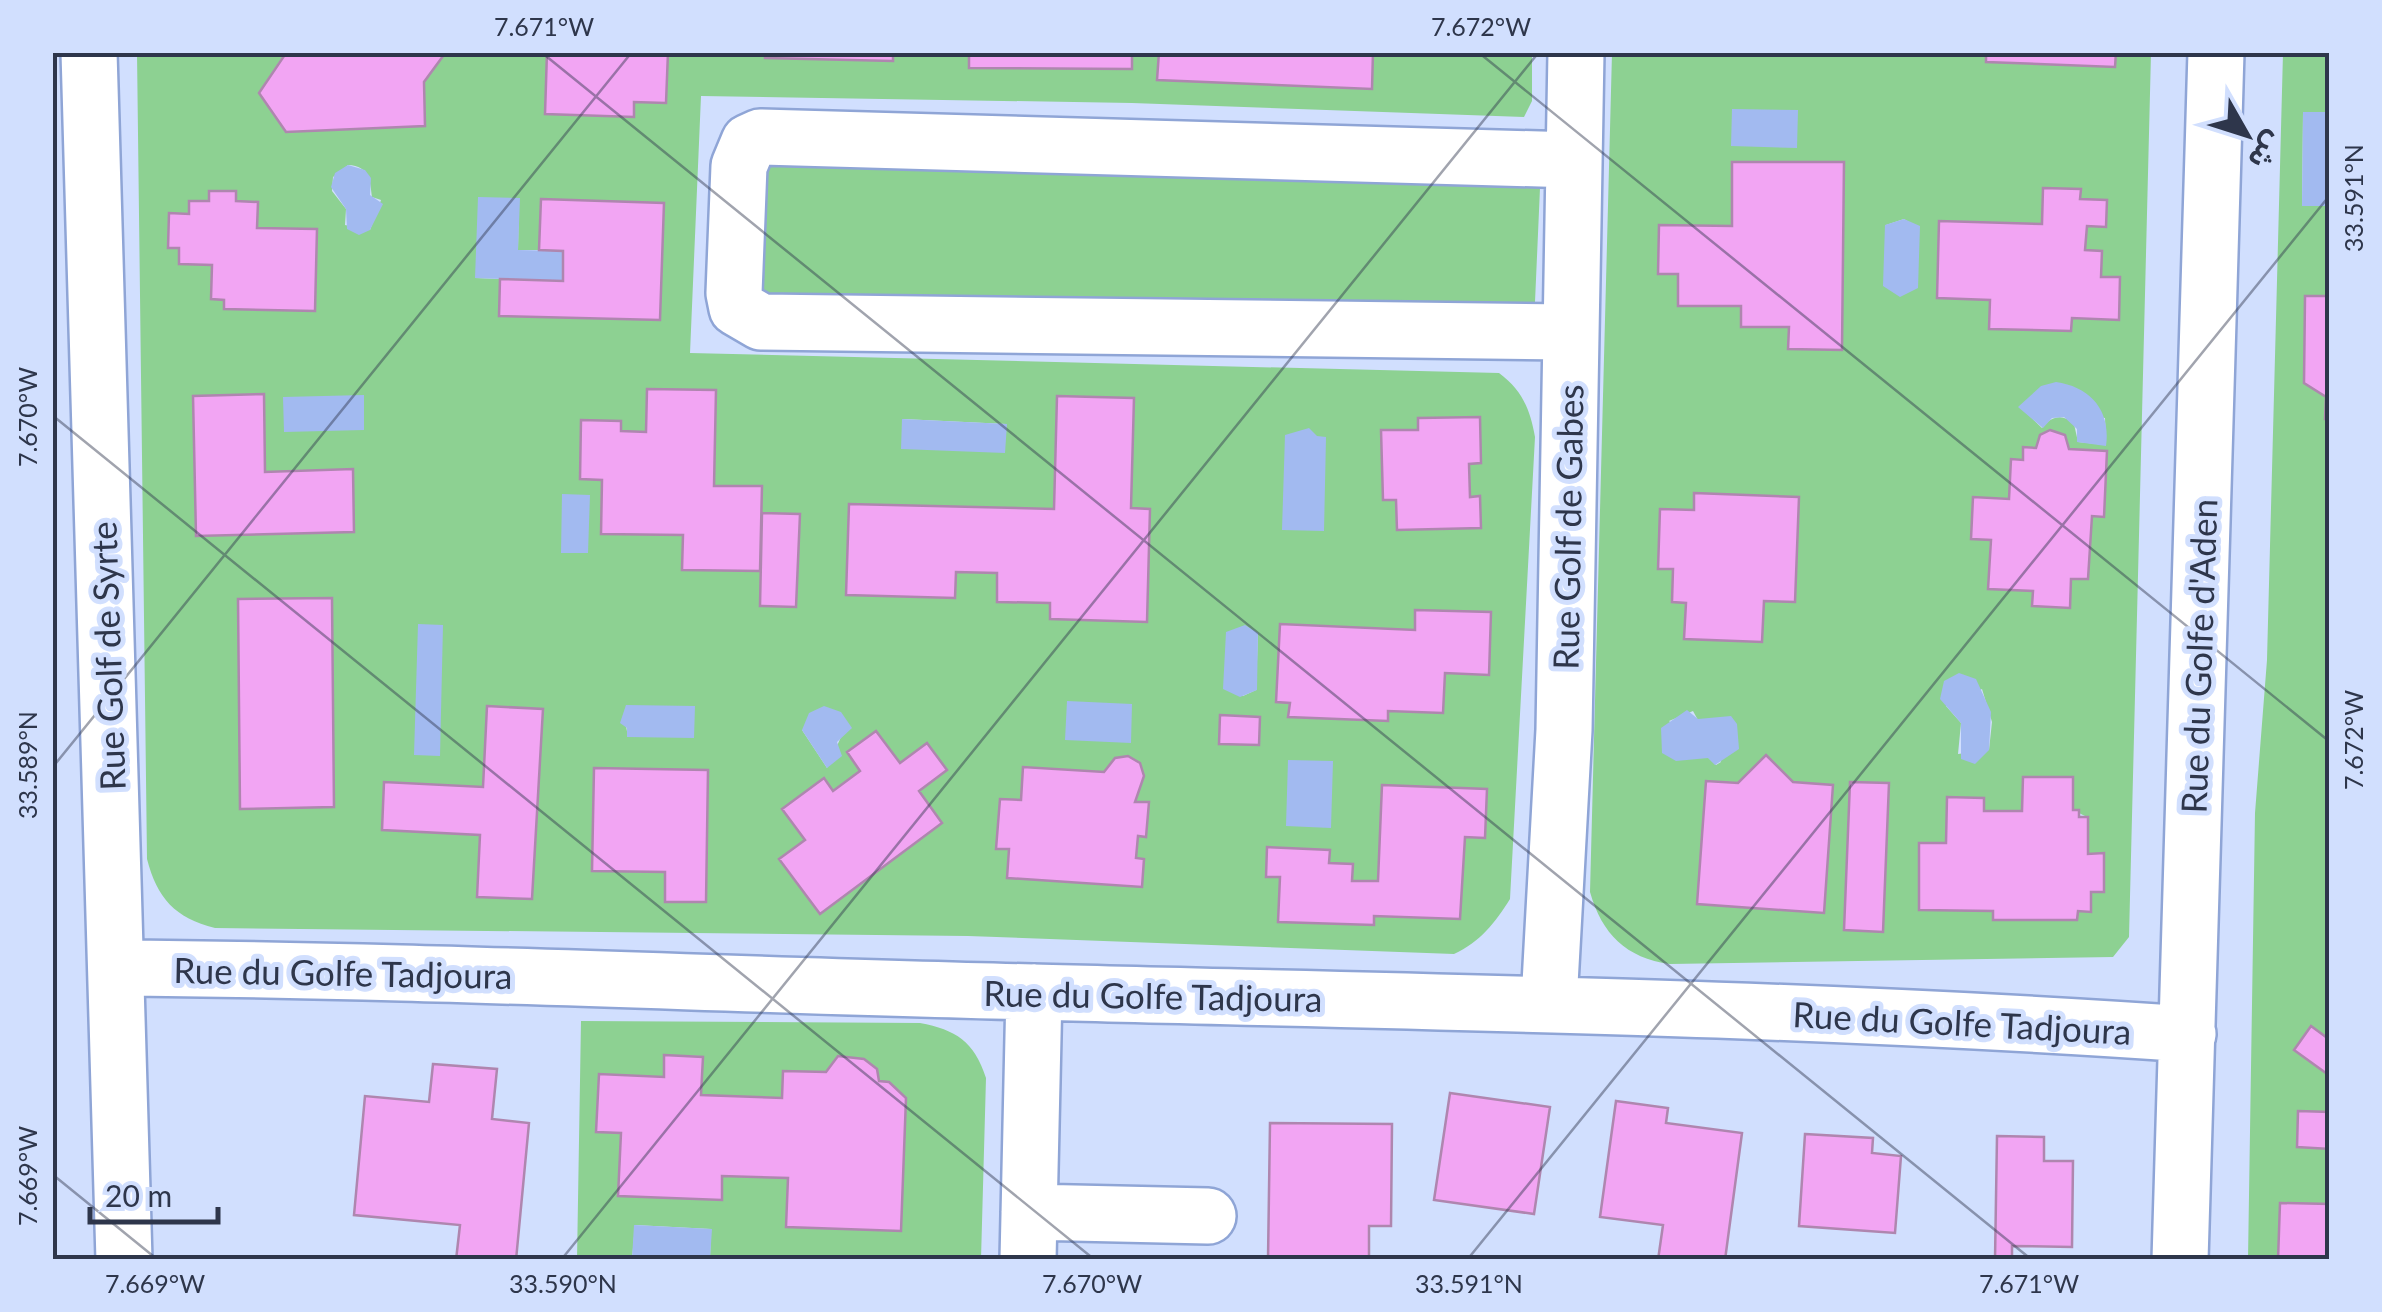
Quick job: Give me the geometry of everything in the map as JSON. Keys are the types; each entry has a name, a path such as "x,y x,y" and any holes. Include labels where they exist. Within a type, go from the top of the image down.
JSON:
{"street":[{"name":"Rue Golf de Syrte","path":"89,52 124,1260"},
{"name":"Rue Golf de Gabes","path":"1549,1002 1564,714 1576,52"},
{"name":"Rue du Golfe d'Aden","path":"2180,1260 2216,52"},
{"path":"1568,332 761,322 737,308 734,293 739,166 749,142 760,137 1574,160"},
{"name":"Rue du Golfe Tadjoura","path":"117,968 414,972 1034,992 1549,1002 2009,1021 2188,1034"},
{"path":"1034,992 1029,1236 1208,1216"}],"green space":[{"path":"765,52 766,58 892,61 893,53 969,52 969,68 1131,69 1132,53 1159,53 1158,80 1371,89 1373,53 1532,53 1532,101 1524,117 1132,103 701,96 690,353 1499,373 1514,386 1527,409 1535,437 1510,899 1479,938 1454,954 968,936 215,928 189,918 170,904 156,885 147,859 137,53 300,53 283,56 259,92 286,132 424,126 424,82 446,53 547,53 545,114 633,117 634,102 668,53","holes":["348,165 365,171 372,197 381,200 370,230 345,225 346,209 332,191 333,177","209,191 236,191 236,201 258,202 257,228 317,229 315,311 224,309 224,300 211,299 212,265 179,264 179,248 168,248 170,214 189,214 190,201 209,201","519,198 518,250 539,250 541,199 664,203 660,320 499,316 500,279 475,278","648,389 715,390 714,486 762,486 762,513 800,515 796,607 760,606 760,571 683,570 683,535 602,480 581,420 621,421 621,431 646,432","263,394 265,472 352,470 354,532 196,536","1057,396 1131,508 1150,509 1146,621 1050,619 1050,603 997,602 997,573 956,572 955,598 846,595 849,504 1054,509","903,419 1006,424 902,449","1382,430 1418,430 1469,464 1470,497 1480,497 1397,530 1396,500 1383,500","1416,610 1491,613 1489,674 1445,673 1443,713 1388,711 1387,721 1289,717 1289,703 1276,702 1280,624 1415,630","1227,632 1258,633 1256,690 1243,696 1230,689","542,709 532,899 477,897 480,835 384,782 483,787","624,715 694,737 628,737","1220,716 1260,717 1259,745 1220,744","802,730 841,737 827,768","875,731 900,763 927,743 919,791 780,859 805,840 782,809 823,779 833,791 860,771 847,752","1128,756 1135,760 1143,776 1135,802 1149,803 1146,836 1138,836 1136,858 1144,859 1142,886 1008,878 1009,849 996,848 1000,799 1021,800 1104,772 1115,758","594,768 708,770 706,902 665,902 665,872 592,871","1487,790 1465,837 1374,916 1373,925 1278,921 1280,877 1266,876 1267,847 1329,850 1329,863 1353,864 1352,881 1378,881"]},
{"path":"1612,53 2151,53 2129,937 2113,957 1670,964 1641,956 1618,942 1601,920 1590,892","holes":["1732,162 1844,163 1788,349 1789,327 1741,327 1741,306 1678,306 1678,274 1658,274 1659,226 1732,226","2044,188 2080,189 2080,199 2107,200 2106,226 2087,226 2085,250 2102,251 2101,277 2120,277 2119,319 2072,318 2071,331 1990,329 1990,300 1937,298 1940,222 2042,224","1904,219 1915,226 1889,290 1886,225","2019,406 2105,418 2106,445 2078,442 2074,424 2066,418 2049,421 2042,428","2050,430 2065,435 2069,449 2107,451 2104,516 2092,516 2088,578 2071,579 2069,607 2033,606 2033,591 1989,589 1990,540 1974,497 2009,499 2011,460 2023,460 2023,447 2036,448 2040,435","1694,494 1795,602 1764,601 1685,639 1686,603 1673,602 1673,569 1661,509 1694,510","1982,689 1992,722 1989,750 1958,754 1961,723 1946,706","1693,711 1721,762 1716,765 1669,721","1766,755 1793,782 1833,785 1823,913 1697,904 1706,782 1738,783","2023,777 2073,777 2073,810 2087,817 2088,854 2104,854 2104,892 2091,892 2091,911 2078,911 2077,920 1993,920 1993,911 1919,910 1919,843 1946,843 1947,797 1983,798 1984,811 2022,811","1850,783 1889,784 1883,932 1844,929"]},
{"path":"2283,53 2329,53 2329,112 2303,113 2302,205 2330,206 2329,296 2304,382 2326,397 2325,419 2330,420 2330,1040 2295,1050 2329,1076 2329,1112 2299,1111 2297,1147 2329,1149 2329,1204 2278,1259 2248,1259 2255,813 2267,660"},
{"path":"769,156 1528,179 1540,188 1535,302 1520,314 764,295 753,286 755,170"},
{"path":"581,1021 920,1023 962,1039 981,1065 986,1078 981,1259 710,1259 711,1229 635,1225 632,1259 577,1260","holes":["665,1055 702,1056 701,1095 782,1098 783,1071 826,1072 838,1056 864,1059 877,1069 879,1081 906,1098 901,1230 786,1227 788,1178 722,1176 721,1200 618,1196 621,1133 596,1132 599,1075 664,1077"]}],"water":[{"path":"1732,109 1798,110 1797,148 1731,146"},
{"path":"2303,112 2329,112 2329,206 2302,206"},
{"path":"348,165 365,170 371,178 370,195 383,204 370,230 359,235 347,229 346,209 331,187 335,173"},
{"path":"478,197 520,198 518,250 563,251 563,281 475,278"},
{"path":"1904,219 1920,226 1918,288 1900,297 1883,286 1885,225"},
{"path":"2056,382 2079,389 2096,403 2105,422 2106,446 2077,442 2077,429 2064,417 2052,418 2043,428 2018,407 2041,386"},
{"path":"364,395 364,430 284,432 283,397"},
{"path":"902,419 1007,424 1005,453 901,449"},
{"path":"1309,428 1317,436 1326,437 1324,531 1282,530 1285,435"},
{"path":"562,494 590,495 588,553 561,553"},
{"path":"418,624 443,625 440,756 414,755"},
{"path":"1245,625 1258,633 1257,690 1240,697 1223,689 1226,632"},
{"path":"1959,673 1976,679 1991,712 1989,750 1975,764 1961,759 1961,723 1940,699 1944,681"},
{"path":"1067,701 1132,704 1131,743 1065,740"},
{"path":"626,705 695,706 694,738 627,737 627,728 620,723"},
{"path":"824,706 841,712 852,728 837,742 842,756 827,768 802,730 809,713"},
{"path":"1687,710 1698,719 1731,716 1737,724 1739,749 1715,765 1708,758 1676,761 1662,753 1661,728"},
{"path":"1288,760 1333,761 1331,828 1286,826"},
{"path":"634,1225 712,1229 710,1259 632,1259"}],"building":[{"path":"300,52 446,52 424,82 425,126 286,132 259,93 284,56"},
{"path":"547,52 668,52 666,103 634,102 634,117 545,114"},
{"path":"765,52 893,52 893,61 765,58"},
{"path":"969,52 1132,52 1132,69 969,68"},
{"path":"1159,52 1373,52 1372,89 1157,80"},
{"path":"1986,52 2116,52 2115,67 1986,62"},
{"path":"1732,162 1844,162 1842,350 1788,349 1789,327 1741,327 1741,306 1678,306 1678,274 1658,274 1659,225 1732,226"},
{"path":"2043,188 2081,189 2080,199 2107,200 2106,227 2087,226 2085,250 2102,251 2101,277 2120,277 2119,320 2072,318 2071,331 1989,329 1990,300 1937,298 1939,221 2042,224"},
{"path":"209,191 236,191 236,201 258,202 257,228 317,229 315,311 224,309 224,300 211,299 212,265 179,264 179,248 168,248 169,213 189,214 189,201 209,201"},
{"path":"541,199 664,203 660,320 499,316 500,279 563,281 563,251 539,250"},
{"path":"2305,296 2330,296 2330,419 2325,419 2326,397 2304,383"},
{"path":"647,389 716,390 714,486 762,486 760,571 682,570 683,535 601,534 602,480 580,479 581,420 621,421 621,431 646,432"},
{"path":"264,394 265,472 353,469 354,532 196,536 193,396"},
{"path":"1057,396 1134,398 1131,508 1150,509 1147,622 1050,619 1050,603 997,602 997,573 956,572 955,598 846,595 849,504 1054,509"},
{"path":"1480,417 1481,463 1469,464 1470,497 1480,496 1481,528 1397,530 1396,500 1383,500 1381,430 1418,430 1418,418"},
{"path":"2050,430 2065,435 2069,449 2107,451 2104,517 2092,516 2088,579 2071,579 2070,608 2032,606 2033,591 1988,589 1991,540 1971,539 1973,497 2009,499 2011,459 2023,460 2023,447 2036,448 2040,435"},
{"path":"1694,493 1799,497 1795,602 1764,601 1762,642 1684,639 1686,603 1672,602 1673,569 1658,569 1660,509 1694,510"},
{"path":"762,513 800,514 796,607 760,606"},
{"path":"332,598 334,807 240,809 238,599"},
{"path":"1415,610 1491,612 1489,675 1445,673 1443,713 1388,711 1388,721 1288,717 1290,703 1276,702 1280,624 1415,630"},
{"path":"487,706 543,709 532,899 477,897 480,835 382,830 384,782 483,787"},
{"path":"1220,715 1260,717 1259,745 1219,744"},
{"path":"876,731 900,763 927,743 947,770 919,791 942,823 820,914 779,859 805,840 782,809 824,778 833,791 860,771 847,752"},
{"path":"1766,755 1793,782 1833,785 1824,913 1697,904 1706,781 1738,783"},
{"path":"1128,756 1140,763 1144,776 1135,802 1149,802 1146,837 1138,836 1136,858 1144,859 1142,887 1007,878 1009,849 996,849 1000,799 1021,800 1023,767 1104,772 1115,758"},
{"path":"594,768 708,770 706,902 665,902 665,872 592,871"},
{"path":"2023,777 2073,777 2073,810 2079,810 2079,817 2088,817 2088,854 2104,853 2104,892 2091,892 2091,912 2078,911 2077,920 1993,920 1993,911 1919,910 1919,843 1946,843 1947,797 1984,798 1984,811 2022,811"},
{"path":"1850,782 1889,783 1883,932 1844,930"},
{"path":"1382,785 1487,789 1485,838 1465,837 1460,919 1374,916 1374,925 1278,922 1280,877 1266,877 1267,847 1330,850 1329,863 1353,864 1352,881 1378,881"},
{"path":"2311,1026 2330,1040 2330,1076 2294,1050"},
{"path":"664,1055 703,1057 701,1095 782,1098 783,1071 826,1072 838,1056 864,1059 877,1069 879,1081 889,1082 906,1098 901,1231 786,1227 788,1178 722,1176 722,1200 618,1196 621,1133 596,1132 599,1074 664,1077"},
{"path":"433,1064 497,1069 492,1119 529,1123 516,1260 456,1260 460,1225 354,1215 365,1096 429,1102"},
{"path":"1450,1093 1550,1107 1534,1214 1434,1200"},
{"path":"1616,1101 1668,1108 1666,1123 1742,1133 1725,1260 1658,1260 1663,1225 1600,1217"},
{"path":"2298,1111 2330,1112 2330,1149 2297,1147"},
{"path":"1270,1123 1392,1124 1391,1226 1369,1226 1369,1260 1268,1260"},
{"path":"1805,1134 1873,1138 1872,1153 1901,1156 1895,1233 1799,1226"},
{"path":"1997,1136 2044,1137 2044,1161 2073,1161 2072,1247 2012,1246 2012,1260 1995,1260"},
{"path":"2280,1203 2330,1204 2330,1260 2278,1260"}]}
